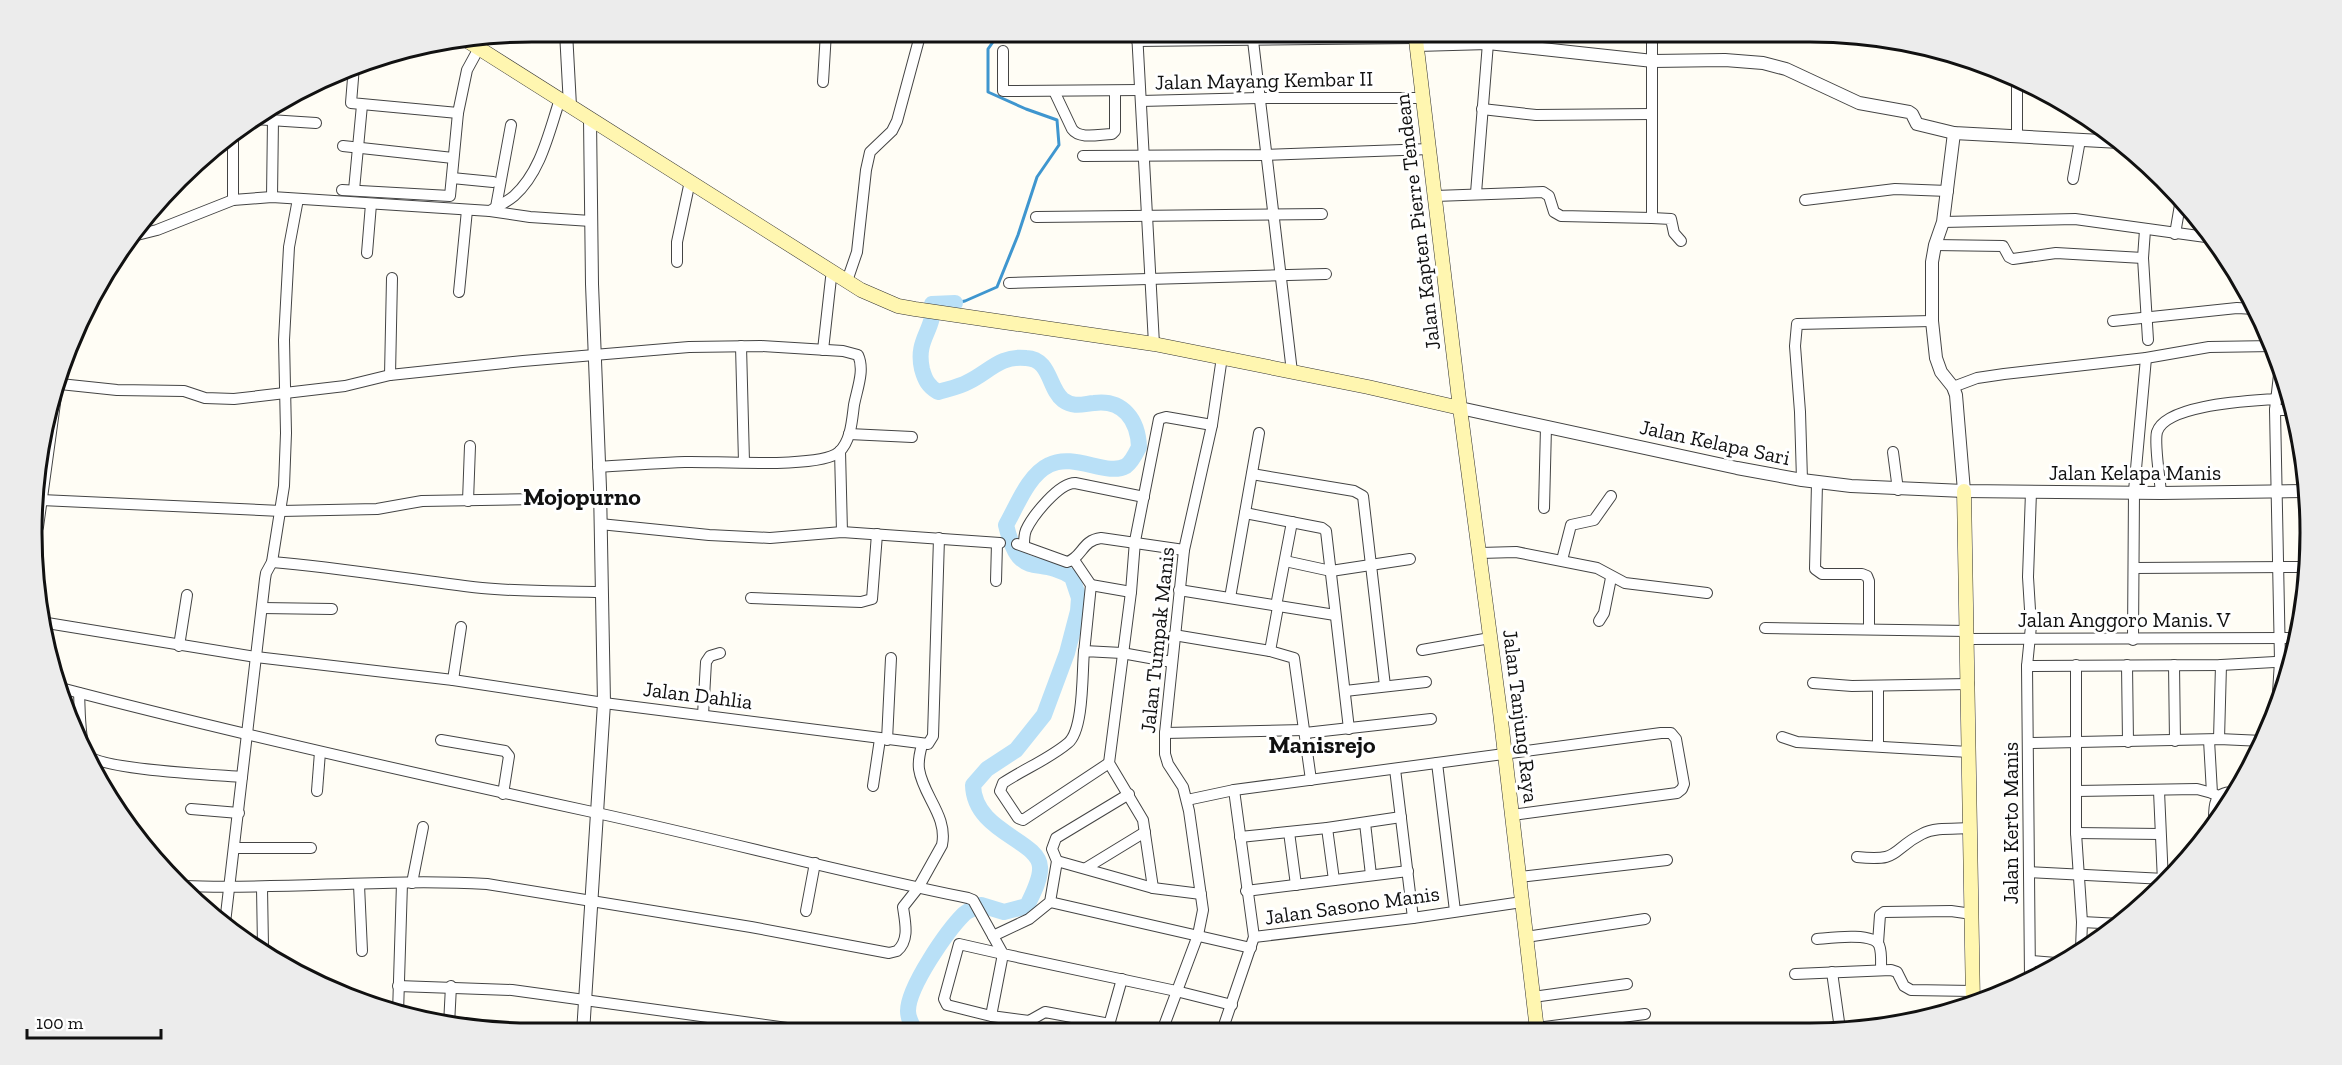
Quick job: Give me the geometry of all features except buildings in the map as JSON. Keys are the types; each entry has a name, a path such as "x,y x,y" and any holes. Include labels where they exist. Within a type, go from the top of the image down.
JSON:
{"main road":[{"name":"Jalan Kapten Pierre Tendean","path":"1417,42 1460,408"},
{"path":"475,45 847,282 884,300 915,309 1154,344 1460,408"},
{"name":"Jalan Tanjung Raya","path":"1460,408 1480,553 1536,1023"},
{"path":"1964,491 1973,995"}],"street":[{"path":"493,209 515,195 531,176 565,103 566,42"},
{"path":"823,82 825,42"},
{"path":"847,282 857,252 870,152 892,131 897,121 918,42"},
{"path":"1137,42 1154,344"},
{"path":"1253,42 1292,372"},
{"path":"1474,42 1653,61 1725,60 1763,63 1786,69 1859,103 1909,112 1917,124 1954,133 2106,141"},
{"path":"1652,42 1652,218"},
{"path":"1476,194 1488,43"},
{"path":"342,190 450,196 458,113 474,45"},
{"name":"Jalan Mayang Kembar II","path":"1003,51 1003,91 1115,91 1141,96 1258,98 1424,98"},
{"path":"353,76 351,103 458,113"},
{"path":"2017,89 2017,135"},
{"path":"1054,91 1074,133 1082,135 1112,134 1115,131 1115,91"},
{"path":"354,190 363,105"},
{"path":"1482,109 1546,115 1652,114"},
{"path":"270,119 316,123"},
{"path":"272,197 273,119"},
{"path":"584,1023 604,703 590,119"},
{"path":"493,209 511,125"},
{"path":"1954,133 1943,222 1932,262 1932,321 1936,358 1941,372 1953,387 1956,396 1964,491"},
{"path":"2073,179 2080,140"},
{"path":"233,144 233,200"},
{"path":"343,146 453,158"},
{"path":"1083,156 1265,155 1430,149"},
{"path":"452,178 493,182"},
{"path":"677,262 677,242 690,181"},
{"path":"1805,200 1895,189 1948,191"},
{"path":"1435,196 1543,192 1550,196 1554,212 1561,216 1671,219 1674,233 1681,241"},
{"path":"143,233 158,230 233,200 272,197 467,210 493,209 530,217 591,221"},
{"path":"226,915 266,573 272,562 281,512 285,467 284,340 289,247 298,199"},
{"path":"367,253 371,204"},
{"path":"459,292 467,210"},
{"path":"2175,234 2179,210"},
{"path":"1036,217 1322,214"},
{"path":"1943,222 2075,219 2201,237"},
{"path":"2145,230 2143,258 2148,340"},
{"path":"1935,245 2003,246 2008,256 2013,259 2056,253 2143,258"},
{"path":"1009,283 1326,274"},
{"path":"390,375 392,278"},
{"path":"823,350 831,278"},
{"path":"2113,321 2245,308"},
{"path":"1802,480 1795,346 1797,324 1932,321"},
{"path":"65,385 117,390 184,391 215,399 345,386 390,375 689,347 741,346 852,352 860,360 860,376 849,435 840,451 831,457 806,461 676,462 598,467"},
{"path":"741,346 744,462"},
{"path":"1953,387 1977,378 2146,358 2209,346 2263,346"},
{"name":"Jalan Tumpak Manis","path":"1165,1023 1198,935 1203,910 1187,800 1183,787 1168,764 1165,754 1165,733 1184,550 1212,425 1222,357"},
{"path":"2133,639 2134,491 2146,358"},
{"path":"2277,386 2275,404 2279,672"},
{"path":"2161,493 2157,435 2164,423 2205,405 2275,404 2283,407"},
{"name":"Jalan Kelapa Sari","path":"1460,408 1817,483 1964,491"},
{"path":"1153,888 1143,820 1109,763 1131,592 1135,541 1160,418 1212,425"},
{"path":"1544,508 1546,427"},
{"path":"1230,598 1259,433"},
{"path":"849,435 912,437"},
{"path":"468,501 470,446"},
{"path":"840,451 842,532"},
{"path":"1893,452 1898,489"},
{"path":"1252,474 1354,491 1363,496 1385,686"},
{"path":"1144,497 1075,483 1065,484 1052,496 1028,526 1021,544 1067,562 1074,560 1082,547 1095,538 1135,541 1184,550"},
{"path":"1817,483 1815,569 1822,574 1867,576 1869,581 1869,628"},
{"name":"Jalan Kelapa Manis","path":"1964,491 2161,493 2298,491"},
{"name":"Jalan Kerto Manis","path":"2031,492 2028,577 2030,638 2027,666 2031,969"},
{"path":"1562,560 1571,525 1594,520 1611,496"},
{"path":"43,500 281,512 377,509 422,501 600,498"},
{"path":"1245,513 1323,528 1326,531 1349,729"},
{"path":"1270,651 1292,522"},
{"path":"600,524 709,536 770,538 842,532 999,543 996,581"},
{"path":"751,598 861,602 872,599 877,534"},
{"path":"194,886 262,888 446,882 487,884 592,900 889,953 897,951 905,940 903,907 918,888 944,838 942,822 920,771 922,745 931,742 933,736 939,538"},
{"path":"1480,553 1516,552 1562,560 1597,568 1625,584 1707,593"},
{"path":"1285,561 1331,571 1410,559"},
{"path":"1074,560 1091,585 1078,718 1072,738 1061,748 1003,783 1000,791 1018,818 1023,820 1109,763"},
{"path":"272,562 482,588 517,591 602,592"},
{"path":"2134,568 2299,567"},
{"path":"1599,621 1604,613 1611,578"},
{"path":"1091,585 1131,592"},
{"path":"1179,590 1335,615"},
{"path":"179,646 187,595"},
{"path":"262,608 332,609"},
{"name":"Jalan Dahlia","path":"50,623 256,657 453,680 604,703 922,745"},
{"path":"453,680 461,627"},
{"name":"Jalan Anggoro Manis. V","path":"1765,628 1869,628 2030,638 2288,639"},
{"path":"1174,635 1270,651 1290,656 1296,661 1311,780"},
{"path":"1422,650 1490,638"},
{"path":"1084,653 1084,651 1122,653 1172,662"},
{"path":"703,716 706,662 710,656 720,653"},
{"path":"873,786 884,739 891,658"},
{"path":"2027,666 2221,665 2280,661"},
{"path":"2127,665 2128,742"},
{"path":"2174,665 2175,741"},
{"path":"2214,809 2214,740 2221,665"},
{"path":"2076,666 2076,833 2081,940"},
{"path":"1345,691 1426,682"},
{"path":"1814,683 1852,686 1968,684"},
{"path":"1878,686 1878,746"},
{"path":"68,690 320,752 971,899 1003,954 991,1016"},
{"path":"79,693 83,727"},
{"path":"1165,733 1304,732 1431,719"},
{"path":"1187,800 1234,790 1504,754 1671,734 1676,739 1684,780 1680,791 1512,815"},
{"path":"1782,737 1797,742 1969,752"},
{"path":"441,740 505,752 508,756 503,794"},
{"path":"2029,743 2253,741"},
{"path":"317,791 320,752"},
{"path":"99,761 145,770 242,777"},
{"path":"1437,763 1455,910"},
{"path":"1395,769 1413,918"},
{"path":"2077,791 2197,789 2215,794 2225,792"},
{"path":"1225,1023 1253,942 1234,790"},
{"path":"2159,791 2163,871"},
{"path":"993,936 1029,919 1050,902 1057,861 1052,849 1056,838 1129,794"},
{"path":"191,809 239,813"},
{"path":"1240,837 1401,817"},
{"path":"1365,823 1371,876"},
{"path":"398,1004 407,883 423,827"},
{"path":"1327,828 1334,880"},
{"path":"1857,857 1878,860 1887,858 1899,852 1921,834 1929,831 1970,828"},
{"path":"1086,868 1145,832"},
{"path":"1289,832 1296,885"},
{"path":"2076,833 2160,834"},
{"path":"234,848 311,848"},
{"path":"1520,877 1667,860"},
{"path":"1057,861 1153,888 1202,894"},
{"path":"806,911 814,863"},
{"path":"1246,891 1408,871"},
{"path":"2030,872 2156,879"},
{"path":"359,885 362,951"},
{"path":"262,888 263,942"},
{"path":"1050,902 1198,935 1253,942"},
{"name":"Jalan Sasono Manis","path":"1253,942 1455,910 1522,902"},
{"path":"1881,970 1878,943 1880,915 1884,912 1951,911 1972,914"},
{"path":"1526,937 1645,919"},
{"path":"2082,922 2106,923"},
{"path":"1817,939 1866,938 1878,943"},
{"path":"1090,1023 1048,1012 1029,1021 991,1016 948,1005 944,999 959,944 1232,1005"},
{"path":"2031,962 2044,963"},
{"path":"1795,974 1895,971 1904,987 1911,990 1968,996"},
{"path":"1832,972 1839,1022"},
{"path":"1110,1023 1122,979"},
{"path":"1533,998 1627,984"},
{"path":"398,986 451,986 512,990 752,1023"},
{"path":"449,1016 451,986"},
{"path":"1580,1023 1645,1014"}],"waterway":[{"path":"955,303 997,287 1018,235 1037,177 1059,145 1057,120 988,92 988,49 993,42"},
{"path":"911,1023 908,1011 914,988 930,960 957,922 966,913 981,905 1004,912 1027,906 1039,877 1040,867 1037,858 1029,849 984,814 976,801 973,785 987,769 1016,750 1044,715 1067,653 1079,598 1072,577 1048,567 1024,561 1011,543 1006,525 1029,483 1049,465 1069,461 1118,469 1128,464 1139,447 1136,428 1121,408 1113,404 1079,405 1063,400 1054,389 1045,369 1034,360 1009,359 961,385 938,392 935,390 927,382 923,373 921,349 931,321 932,304 955,303"}],"district":[{"name":"Mojopurno","path":"582,496"},
{"name":"Manisrejo","path":"1322,744"}]}
